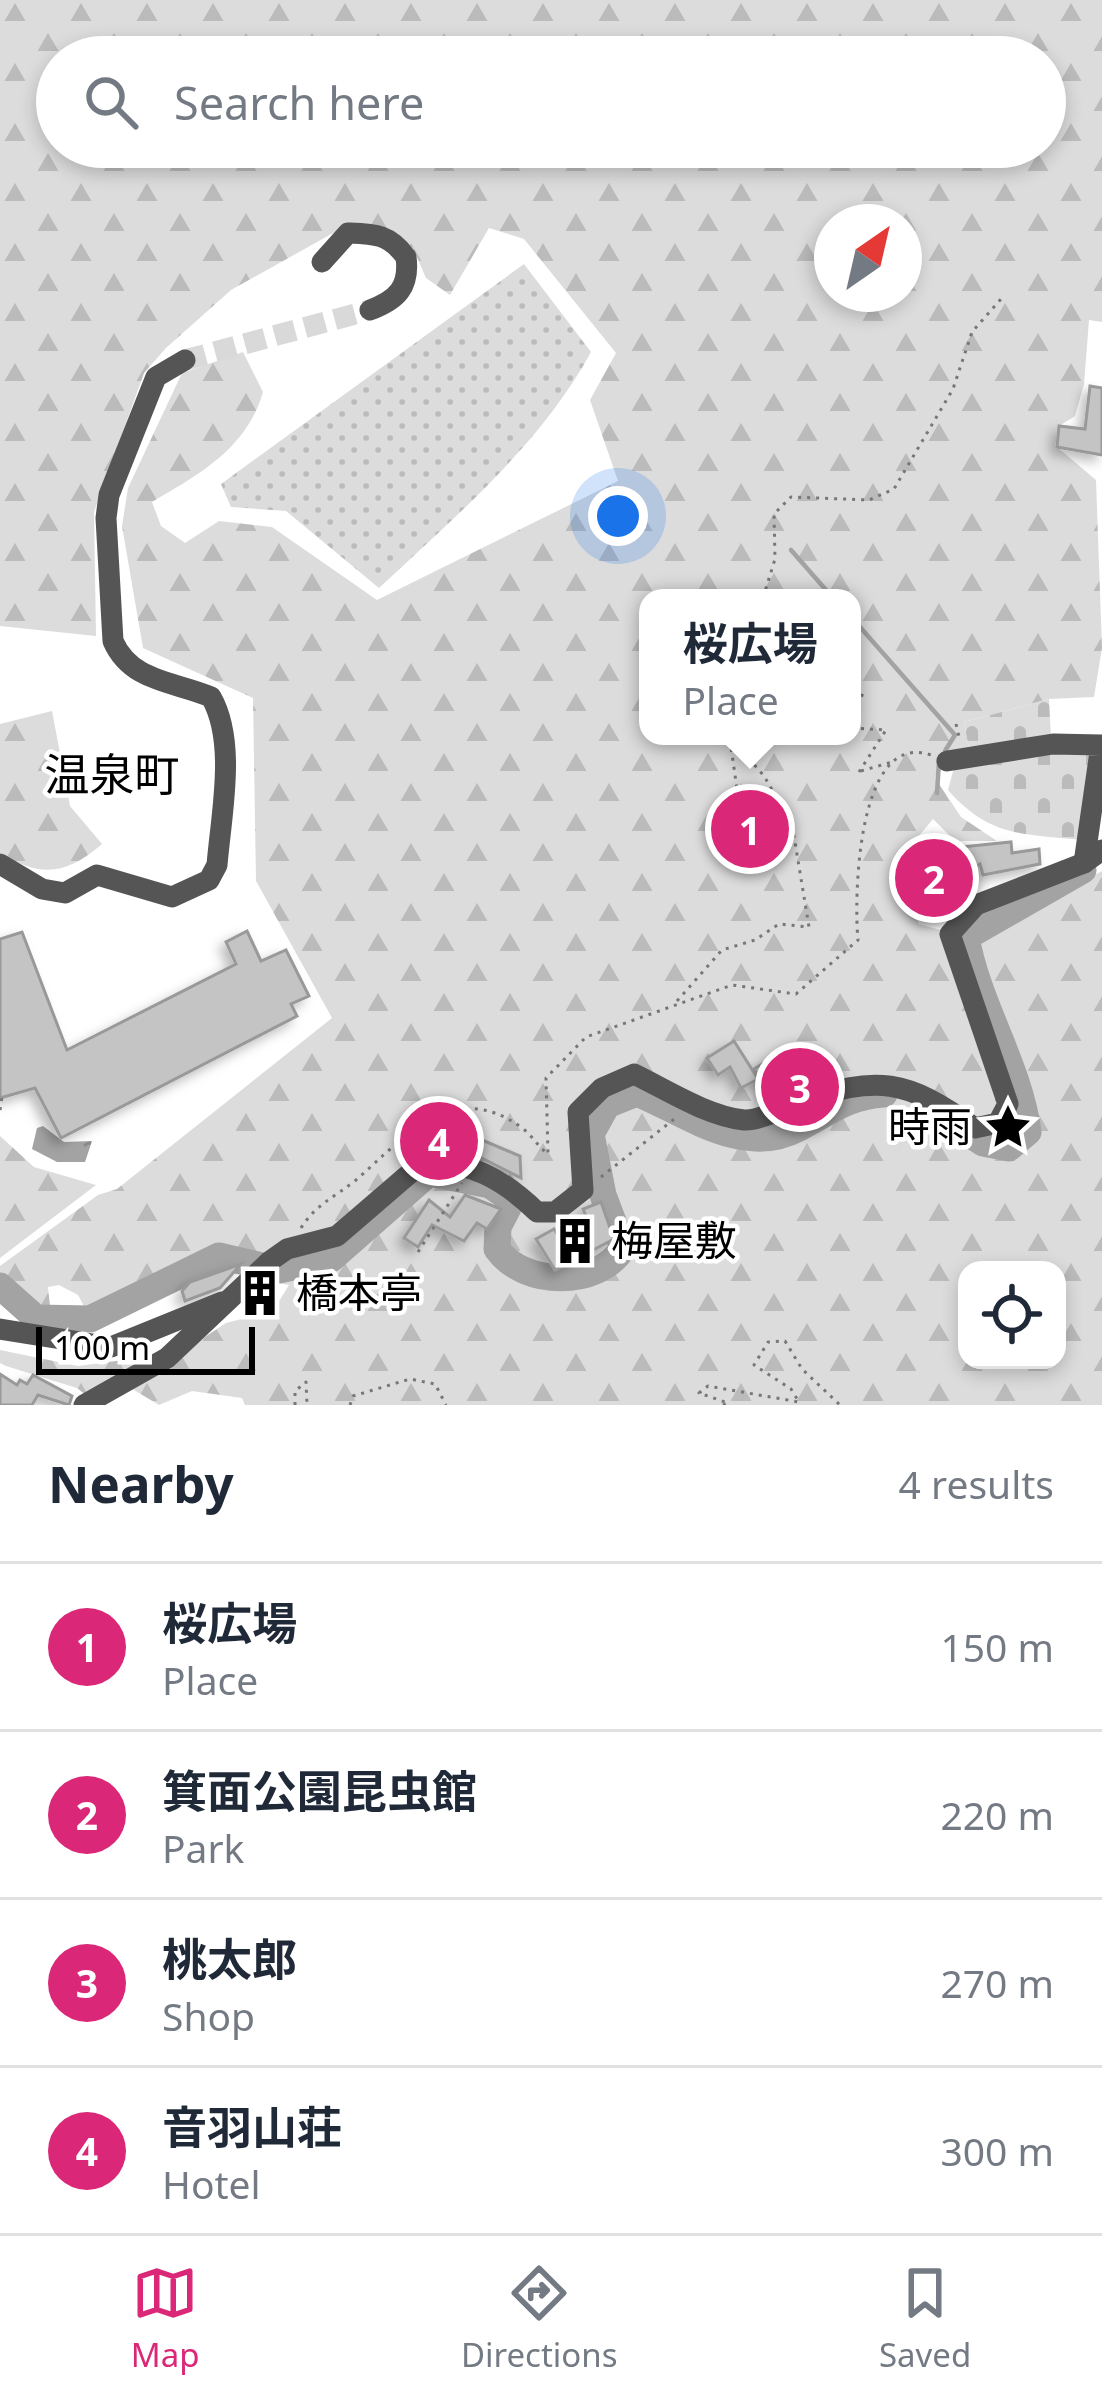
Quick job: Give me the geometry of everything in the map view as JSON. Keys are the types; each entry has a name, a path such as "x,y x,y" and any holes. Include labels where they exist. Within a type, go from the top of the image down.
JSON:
{"street":[{"path":"322,262 348,233 380,234 395,242 406,257 403,289 392,302 370,310"},
{"path":"0,864 41,889 65,893 97,874 172,897 209,880 217,865 224,740 218,709 211,697 136,673 121,660 113,641 106,518 110,496 156,377 185,360"},
{"path":"84,1405 167,1358 287,1249 337,1236 423,1162 472,1168 511,1187 537,1212 555,1212 583,1190 578,1112 602,1088 634,1074 694,1103 747,1120 824,1093 899,1083 932,1097 975,1128 998,1124 1008,1104 950,934 976,905 1093,856 1101,742 942,759"},
{"path":"0,1329 111,1348 229,1299"}],"path":[{"path":"767,589 776,559 774,514 791,496 869,500 894,489 952,389 972,332 1001,299"},
{"path":"861,729 886,730 859,772 922,752 942,759"},
{"path":"730,745 742,824 748,832"},
{"path":"674,1005 722,950 755,940 779,924 809,927 811,916 795,864 792,824 764,776 736,745"},
{"path":"314,1207 352,1183 412,1126 455,1109 494,1113 525,1130 548,1154 546,1078 586,1037 732,985 796,994 858,940 853,896 858,849 878,782 895,762"},
{"path":"0,1110 2,1097"},
{"path":"607,1172 669,1123"},
{"path":"418,1252 461,1185"},
{"path":"723,1405 728,1403 699,1393 708,1386 799,1402 791,1389 754,1365 768,1342 784,1341 802,1370 840,1405"},
{"path":"350,1405 353,1396 410,1379 435,1384 446,1405"},
{"path":"295,1405 296,1391 306,1382 307,1405"}],"green space":[{"path":"0,0 1102,0 1102,322 1089,320 1084,384 1075,416 1059,426 1057,447 1096,480 1102,648 1094,697 1049,699 964,722 970,755 948,762 935,778 961,817 997,841 955,841 933,819 898,861 899,880 919,924 972,939 1102,871 1102,1405 245,1405 242,1398 192,1391 159,1405 129,1387 226,1323 273,1311 289,1285 258,1279 258,1258 217,1250 89,1316 78,1295 59,1285 48,1287 51,1315 36,1314 0,1279 0,1266 98,1195 117,1189 332,1018 256,881 253,698 143,648 122,526 128,488 182,373 243,352 263,392 256,412 234,444 204,470 152,502 161,526 185,543 219,521 272,527 377,600 618,481 590,400 616,353 524,239 489,228 450,295 426,278 413,248 382,229 344,227 231,290 144,373 94,512 96,636 0,626"},
{"path":"524,264 591,352 522,449 379,588 286,511 231,507 221,484"},
{"path":"1049,699 1051,738 970,755 964,722"},
{"path":"52,711 70,806 102,844 77,862 53,870 28,866 0,853 0,724"},
{"path":"1091,750 1082,840 1024,834 993,825 948,790 955,764"},
{"path":"0,1136 34,1167 96,1185 0,1258"},
{"path":"0,1350 78,1366 153,1356 87,1396 77,1388 0,1363"}],"water":[{"path":"43,1126 64,1142 92,1141 85,1162 57,1162 32,1149 37,1128"}],"building":[{"path":"1090,386 1102,388 1102,455 1057,447 1059,426 1085,429"},
{"path":"945,839 952,848 1011,842 1012,853 1039,849 1040,864 983,875 980,864 956,877 967,893 952,910 924,919 908,895 916,890 907,876 914,872 908,864"},
{"path":"247,931 261,961 286,950 309,996 291,1004 297,1016 61,1138 35,1088 0,1098 0,939 22,932 67,1050 236,964 226,942"},
{"path":"734,1041 758,1079 741,1088 730,1067 718,1075 707,1058"},
{"path":"768,1060 776,1074 793,1067 800,1083 809,1083 790,1090 788,1085 770,1096 754,1069"},
{"path":"426,1129 453,1130 452,1149 425,1147"},
{"path":"482,1140 520,1156 521,1178 476,1155"},
{"path":"465,1195 501,1209 487,1229 477,1223 464,1241 432,1225 418,1247 404,1238 429,1200 450,1217"},
{"path":"601,1202 614,1239 555,1270 536,1239 554,1229 559,1237 588,1221 583,1209"},
{"path":"241,1264 220,1288 185,1301 182,1291 190,1282"},
{"path":"0,1374 17,1385 20,1380 27,1384 33,1375 72,1396 69,1405 38,1395 32,1405 0,1405"}],"waterway":[{"path":"791,550 825,589"},
{"path":"861,628 955,735 945,751"},
{"path":"937,793 939,761"},
{"path":"946,1119 983,1143 1009,1148 1028,1132 1016,1082 979,987 966,937 1083,870"},
{"path":"0,1286 36,1318 90,1319 219,1256 279,1270 331,1259 429,1173 490,1185 512,1200 498,1227 497,1249 509,1262 542,1276 579,1276 612,1261 623,1248 603,1195 591,1134 607,1105 637,1093 716,1129 756,1138 777,1136 849,1102 884,1094"}],"tunnel":[{"path":"185,360 370,310"}],"place":[{"name":"桜広場","path":"750,829"},
{"name":"箕面公園昆虫館","path":"934,878"},
{"name":"桃太郎","path":"800,1087"},
{"name":"時雨","path":"1008,1127"},
{"name":"音羽山荘","path":"439,1141"},
{"name":"梅屋敷","path":"575,1241"},
{"name":"橋本亭","path":"260,1293"}],"district":[{"name":"温泉町","path":"112,775"}]}
